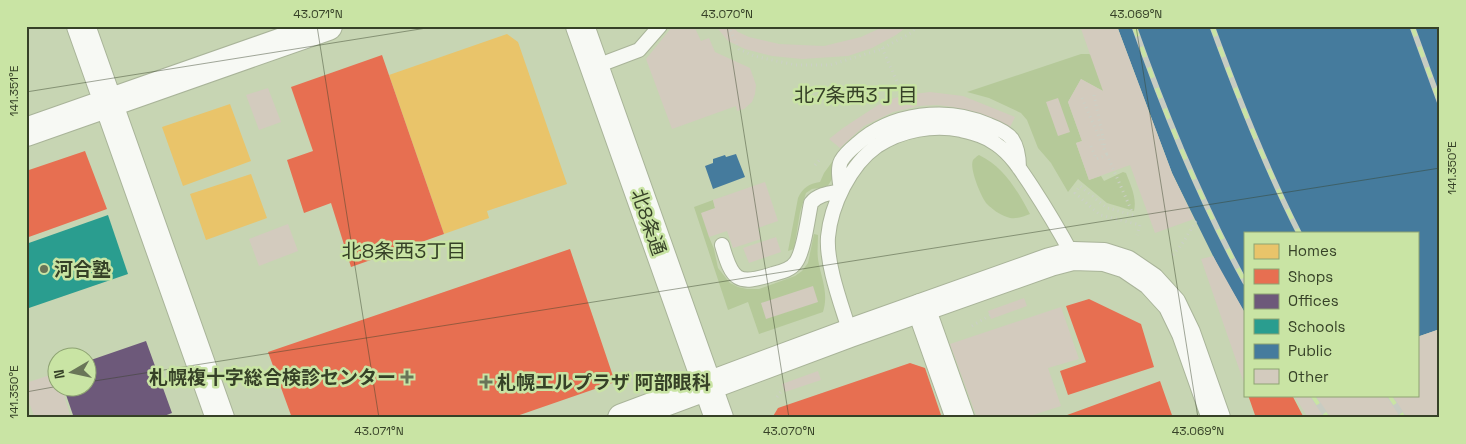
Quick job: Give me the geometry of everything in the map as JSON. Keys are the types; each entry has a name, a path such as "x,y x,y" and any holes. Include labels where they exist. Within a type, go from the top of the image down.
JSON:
{"street":[{"path":"82,26 220,418"},
{"path":"26,132 328,26"},
{"name":"北8条通","path":"580,26 718,418"},
{"path":"622,418 850,333 1050,262 1073,256 1104,257 1126,264 1151,281 1172,304 1186,333 1216,418"},
{"path":"921,308 960,418"}],"lane":[{"path":"594,67 638,50 660,26"},
{"path":"850,333 831,266 828,239 832,215 841,191 857,166 877,146 894,137 913,131 938,127 971,132 995,143 1008,154 1019,168 1053,219 1073,256"},
{"path":"722,245 731,271 743,280 758,279 785,271 797,262 811,203 814,198 841,191"}],"path":[{"path":"728,26 739,49 754,56 795,65 830,65 882,48 911,33 918,26"},
{"path":"882,48 898,84 901,103"},
{"path":"1094,95 1107,155"},
{"path":"1082,98 1133,215 1107,208 1080,186 1075,193 1100,215 1140,225 1137,235"},
{"path":"1091,146 1096,159 1107,155"},
{"path":"1173,254 1196,221"},
{"path":"972,326 990,315"},
{"path":"624,388 640,371"},
{"path":"776,397 783,388"}],"green space":[{"path":"1081,54 1089,54 1094,57 1122,135 1103,91 1081,79 1068,102 1082,141 1076,143 1089,180 1101,176 1104,181 1123,172 1126,173 1132,187 1134,211 1107,203 1078,179 1068,192 1051,163 1038,148 1027,120 1021,113 989,98 967,92"},
{"path":"979,155 1003,173 1015,188 1030,214 1019,218 1010,218 987,204 974,176 972,164 973,160"},
{"path":"832,162 836,162 836,173 827,187 812,189 806,193 800,212 794,249 788,251 798,198 807,187 820,182"},
{"path":"713,200 715,208 709,237 718,268 730,283 738,287 759,289 795,276 808,263 814,234 818,235 818,259 825,292 823,312 759,334 748,302 728,310 694,207"}],"building: Homes":[{"path":"507,34 518,42 567,184 487,211 489,218 444,234 389,75"},
{"path":"230,104 251,161 183,186 162,127"},
{"path":"251,174 267,218 206,240 190,194"}],"building: Shops":[{"path":"382,55 444,234 351,267 331,203 304,213 287,160 313,151 291,87"},
{"path":"85,151 107,209 26,238 26,171"},
{"path":"570,249 615,382 511,418 292,418 268,352"},
{"path":"1089,299 1141,324 1154,367 1068,395 1060,371 1086,362 1066,306"},
{"path":"910,363 925,368 942,418 772,418 778,408"},
{"path":"1160,381 1173,418 1059,418"},
{"path":"1248,396 1293,396 1304,418 1256,418"}],"building: Offices":[{"path":"146,341 172,413 159,418 74,418 66,396 98,396 98,358"}],"building: Schools":[{"path":"108,215 128,274 26,309 26,244"}],"building: Public":[{"path":"1117,26 1440,26 1440,329 1418,337 1418,232 1244,232 1244,311 1221,272 1172,173"},
{"path":"736,154 745,177 713,189 705,166 713,163 713,159"}],"building: Other":[{"path":"694,26 701,41 709,38 715,52 750,68 756,85 752,102 744,109 737,111 736,106 672,129 646,59 672,27"},
{"path":"717,26 732,26 738,32 749,37 779,44 824,46 861,37 885,26 908,26 872,48 848,56 802,59 772,56 745,49 728,41"},
{"path":"1080,26 1117,26 1172,173 1194,219 1155,233 1130,165 1089,180 1076,143 1082,141 1068,102 1081,79 1103,91"},
{"path":"268,88 281,122 259,130 246,95"},
{"path":"930,92 963,96 1015,117 1009,129 953,107 937,105 919,106 893,112 864,126 840,148 829,139 888,100 906,95"},
{"path":"1058,98 1070,132 1058,136 1046,102"},
{"path":"765,182 778,221 758,228 761,239 733,248 727,231 709,237 701,213 715,208 713,200"},
{"path":"288,224 298,251 259,266 249,239"},
{"path":"776,237 781,252 749,263 743,248"},
{"path":"1213,256 1244,311 1244,383 1201,259"},
{"path":"813,286 818,302 766,319 761,303"},
{"path":"1024,298 1027,306 991,319 988,311"},
{"path":"1061,307 1079,359 1048,368 1061,406 1024,418 977,418 950,344"},
{"path":"1440,329 1440,418 1308,418 1295,396 1418,396 1418,337"},
{"path":"818,371 821,380 785,392 782,384"},
{"path":"48,376 48,396 64,396 71,418 35,418 26,395 26,383"}],"railway":[{"path":"1134,26 1184,156 1213,220 1244,280"},
{"path":"1212,26 1252,131 1299,232"},
{"path":"1412,26 1440,103"},
{"path":"1313,396 1328,418"},
{"path":"1390,396 1404,418"}],"place":[{"name":"河合塾","path":"44,269"},
{"name":"札幌複十字総合検診センター","path":"407,377"},
{"name":"札幌エルプラザ 阿部眼科","path":"486,382"}],"district":[{"name":"北7条西3丁目","path":"856,95"},
{"name":"北8条西3丁目","path":"404,251"}]}
